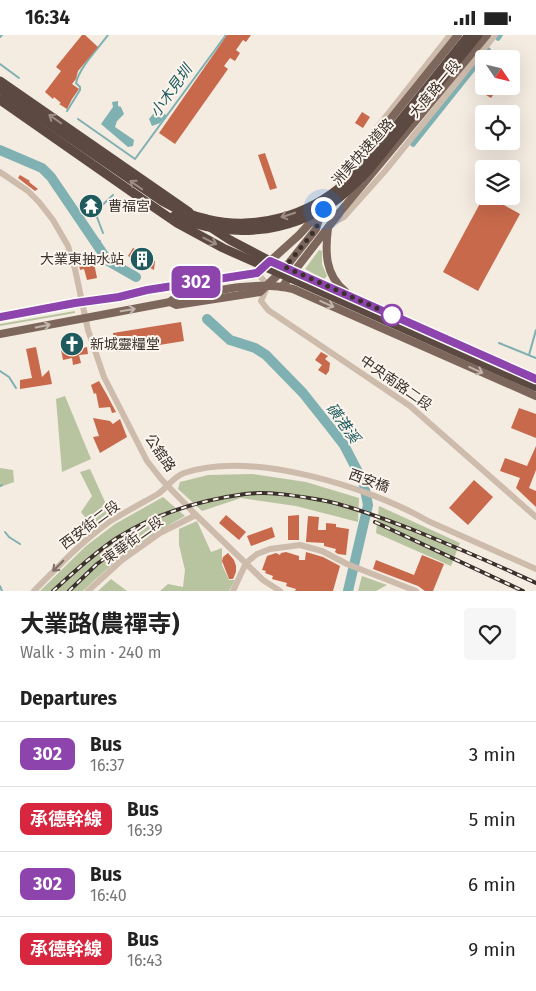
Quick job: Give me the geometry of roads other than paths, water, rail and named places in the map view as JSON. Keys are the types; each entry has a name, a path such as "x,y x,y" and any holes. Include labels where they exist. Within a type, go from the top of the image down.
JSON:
{"highway":[{"name":"洲美快速道路","path":"0,90 162,201 190,214 207,219 225,222 257,223 303,210 344,184 373,154 469,35"},
{"name":"洲美快速道路","path":"0,100 138,197 164,211 190,223 235,231 273,227 302,219 336,201 369,170 478,35"},
{"path":"0,81 230,240 270,261"},
{"path":"138,197 177,223 246,259 536,387"}],"main road":[{"name":"大度路一段","path":"257,273 299,235 323,209 356,162 458,35"},
{"name":"大度路一段","path":"282,287 487,35"},
{"path":"0,334 85,318 260,292 285,267 316,229 323,209"},
{"path":"330,226 326,257 329,271 340,287 352,297"},
{"path":"270,261 536,379"},
{"path":"0,317 119,297 147,290 257,273"},
{"path":"173,304 172,300 259,285 293,289 536,396"}],"street":[{"name":"大度路一段","path":"356,162 361,148 450,35"},
{"name":"大度路一段","path":"330,226 344,217 385,171 495,35"},
{"name":"公舘路","path":"0,172 28,191 53,220 68,246 75,269 85,318 109,389 147,461 167,486 196,515 263,580 280,591"},
{"path":"257,273 268,285"},
{"name":"中央南路二段","path":"268,285 261,301 268,310 410,406 536,517"},
{"name":"西安橋","path":"167,486 184,473 236,466 275,469 318,478 354,488 382,499 536,569"},
{"name":"西安街二段","path":"34,591 83,542 109,522 161,492 167,486"},
{"name":"東華街二段","path":"88,591 122,561 160,533 196,515"},
{"path":"233,591 246,563 257,554 270,549 300,545 323,552 351,566 416,591"}],"water":[{"path":"118,101 118,106 121,107 124,114 117,121 115,127 134,140 133,146 128,147 101,124 113,107 112,102"},
{"path":"158,108 167,116 160,123 152,126 149,119"}],"waterway":[{"path":"67,111 80,90 76,83 81,70 108,35"},
{"name":"小木見圳","path":"78,119 135,159 226,35"},
{"path":"0,64 19,78"},
{"path":"413,144 475,66"},
{"name":"磺港溪","path":"0,150 42,168 51,177 108,261 136,277"},
{"path":"103,233 95,212 113,195"},
{"name":"磺港溪","path":"98,246 100,241"},
{"name":"磺港溪","path":"207,319 230,340 255,348 266,355 303,393 330,427 344,445 358,472 364,485 368,505 348,591"},
{"path":"529,355 536,330"},
{"path":"499,343 536,358"},
{"path":"0,371 9,377 16,388"},
{"path":"5,532 20,544"},
{"path":"0,586 2,591"}],"railway":[{"path":"53,591 108,544 132,529 163,515 195,504 254,493 303,497 332,502 355,509 427,535 536,583"},
{"path":"375,522 523,591"},
{"path":"69,591 97,564 134,537"}],"place":[{"name":"曹福宮","path":"91,206"},
{"name":"大業東抽水站","path":"142,259"},
{"name":"新城靈糧堂","path":"72,344"}]}
